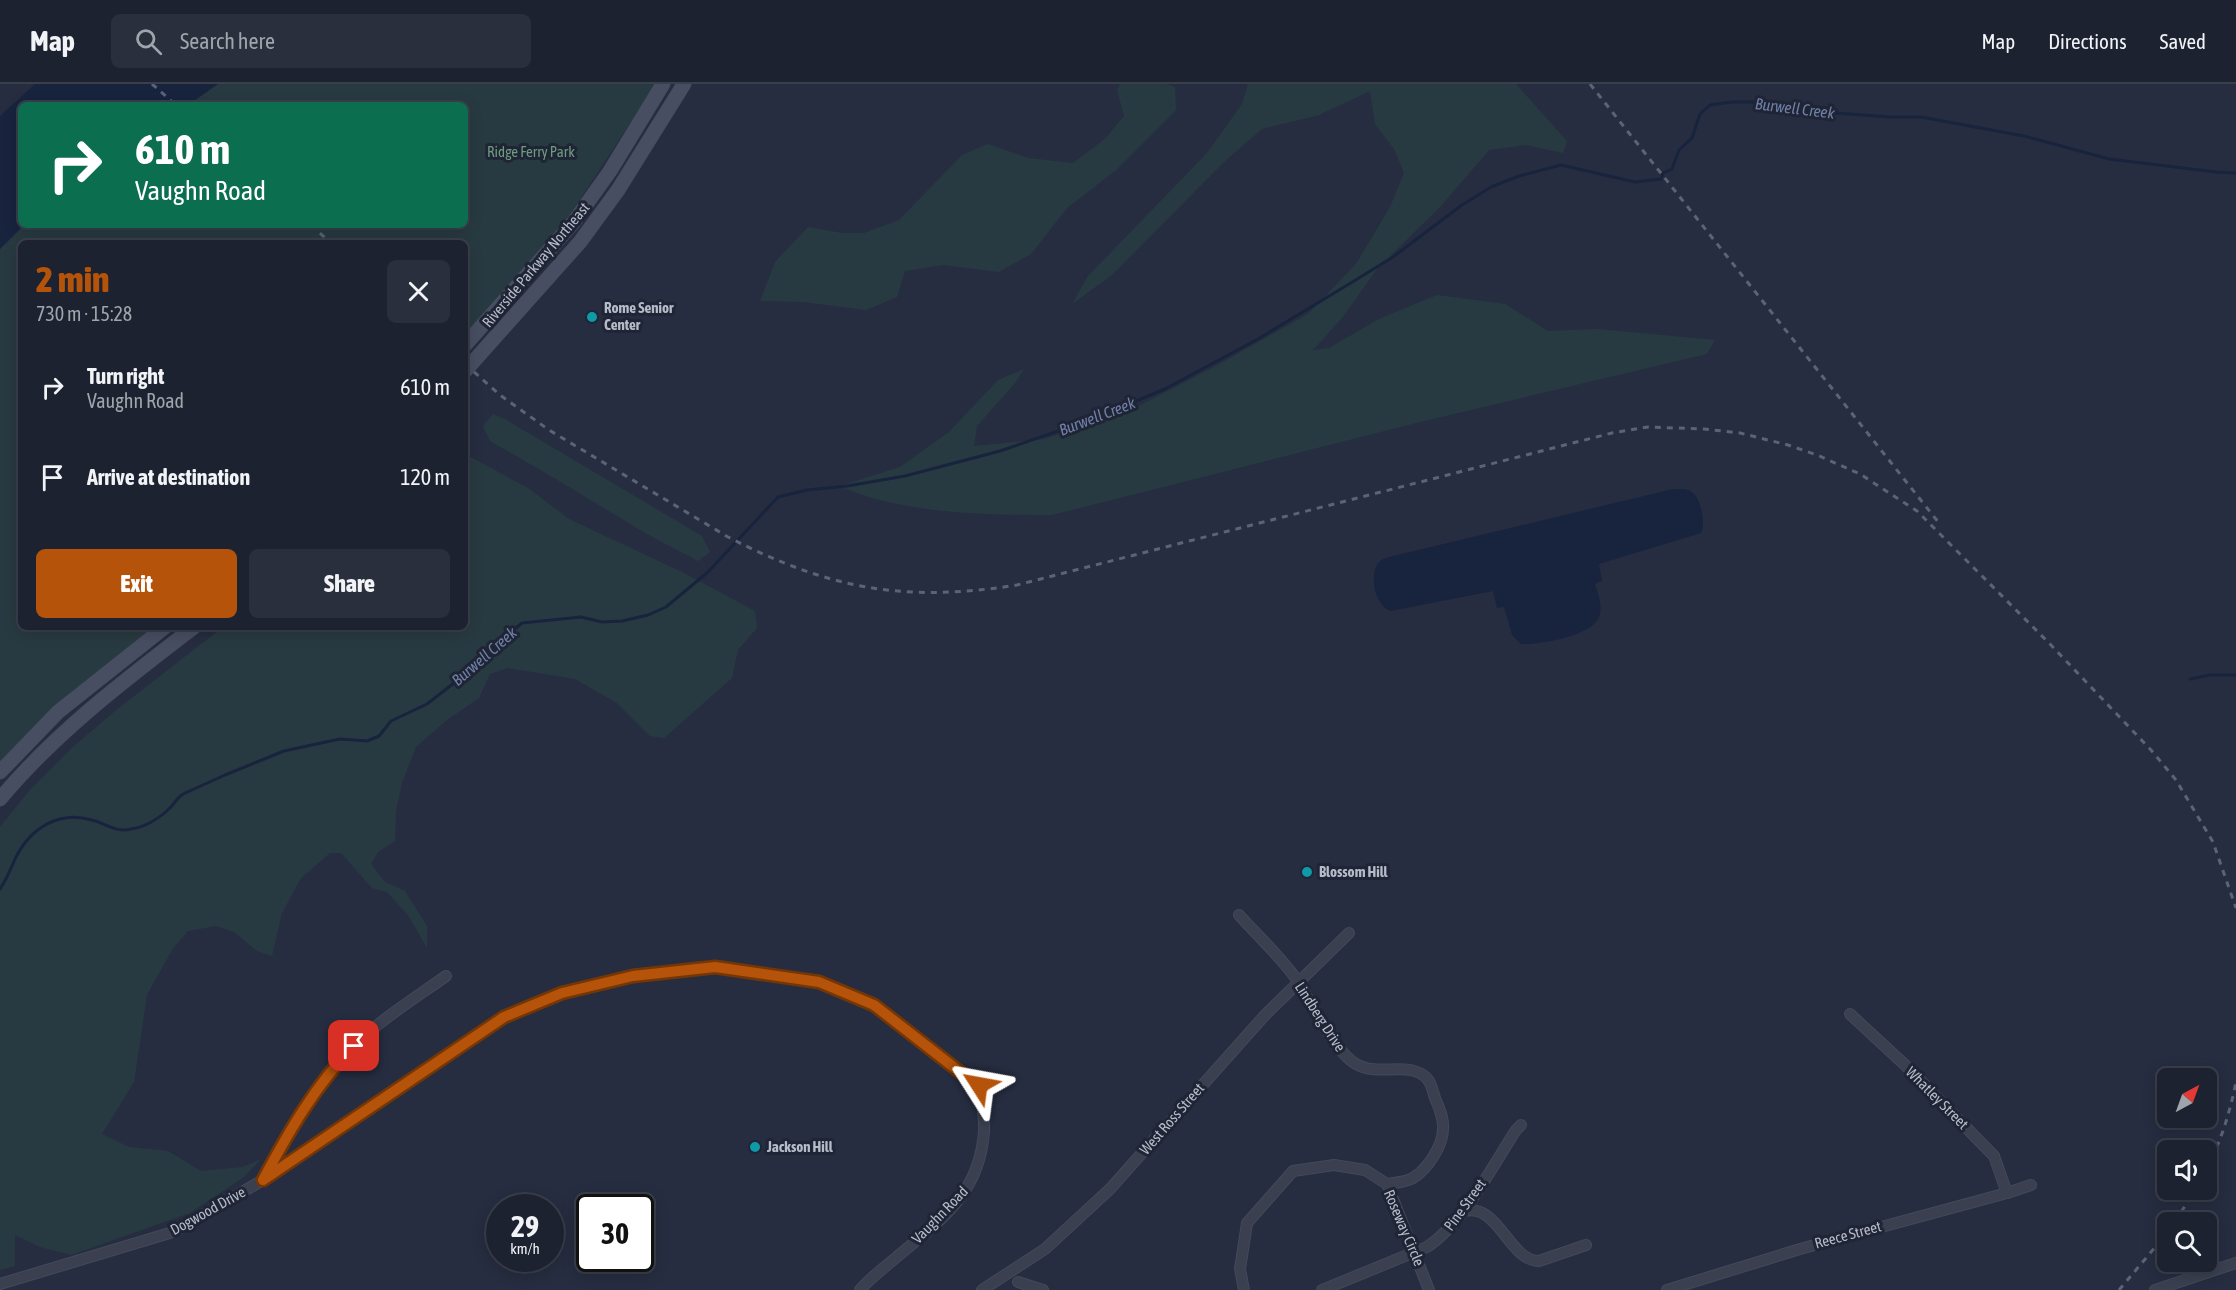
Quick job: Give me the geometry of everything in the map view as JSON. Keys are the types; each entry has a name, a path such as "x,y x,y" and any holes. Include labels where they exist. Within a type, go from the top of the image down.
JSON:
{"main road":[{"name":"Riverside Parkway Northeast","path":"468,342 552,249 586,206 663,84"},
{"name":"Riverside Parkway Northeast","path":"468,368 587,233 618,190 684,84"},
{"path":"0,772 58,712 161,630"},
{"path":"0,799 31,764 76,720 190,630"}],"street":[{"name":"Lindberg Drive","path":"1239,915 1298,981 1329,1036 1347,1058 1369,1069 1414,1070 1428,1079 1442,1120 1443,1130 1440,1142 1434,1154 1412,1179 1387,1184"},
{"name":"West Ross Street","path":"982,1290 1013,1271 1066,1231 1110,1189 1183,1105 1298,981 1349,933"},
{"name":"Dogwood Drive","path":"0,1284 173,1232 263,1180 504,1017 562,993 633,976 715,967 819,982 874,1005 979,1085"},
{"path":"263,1180 298,1119 337,1062 370,1031 446,976"},
{"name":"Whatley Street","path":"1850,1014 1919,1079 1994,1156 2007,1193"},
{"name":"Vaughn Road","path":"860,1290 937,1222 961,1198 972,1181 977,1170 984,1129 979,1085"},
{"name":"Pine Street","path":"1322,1290 1414,1252 1439,1239 1461,1212 1521,1125"},
{"name":"Roseway Circle","path":"1244,1290 1240,1269 1247,1223 1293,1171 1334,1165 1365,1170 1387,1184 1429,1290"},
{"name":"Reece Street","path":"1667,1290 1800,1249 2031,1185"},
{"path":"1461,1212 1474,1210 1488,1218 1503,1230 1524,1258 1531,1261 1539,1261 1586,1245"},
{"path":"2156,1290 2236,1263"},
{"path":"1013,1271 1019,1286 1043,1290"}],"green space":[{"name":"Ridge Ferry Park","path":"218,84 656,84 565,222 468,333 468,240 18,240 18,630 151,630 73,691 0,763 0,249 21,228 468,228 468,102 192,102"},
{"path":"1120,84 1166,84 1175,87 1176,110 1115,171 1067,208 1031,254 999,272 943,265 905,271 897,297 866,310 803,302 760,301 775,262 808,227 842,233 864,233 899,220 962,155 988,144 1028,158 1073,163 1106,138 1124,116 1117,90"},
{"path":"1248,84 1516,84 1567,141 1563,153 1526,145 1489,150 1441,206 1377,269 1342,318 1313,350 1329,348 1379,319 1437,295 1505,304 1548,331 1598,329 1715,340 1707,354 1420,422 1052,515 944,511 889,502 840,486 900,467 949,432 998,380 1024,369 1015,383 977,426 974,446 1045,439 1129,411 1214,367 1308,314 1356,264 1390,207 1404,173 1394,149 1375,124 1370,91 1319,115 1262,129 1224,162 1112,275 1072,304 1088,276 1207,153 1242,104"},
{"path":"493,414 702,536 710,552 698,561 645,533 490,441 483,426"},
{"path":"468,456 528,488 569,519 682,572 755,611 757,628 738,650 732,678 664,738 650,736 617,703 575,679 508,668 490,674 479,698 447,720 416,747 402,783 396,811 395,841 378,852 371,864 385,882 405,891 427,926 427,948 408,915 387,892 372,888 341,853 330,853 301,878 282,913 272,956 257,951 234,932 216,926 188,931 172,950 147,995 134,1082 102,1134 129,1147 168,1151 201,1171 243,1167 261,1159 244,1177 190,1213 71,1255 40,1247 15,1235 15,1266 0,1270 0,827 29,791 73,747 115,711 219,630 468,630"}],"water":[{"path":"35,84 218,84 192,102 18,102 18,228 21,228 0,249 0,116"},
{"path":"1673,489 1688,490 1695,495 1703,517 1701,533 1599,564 1602,581 1595,584 1600,604 1599,617 1594,624 1576,634 1552,641 1521,644 1512,635 1504,607 1497,608 1493,591 1391,611 1381,604 1375,591 1375,571 1379,562 1389,557"}],"waterway":[{"name":"Burwell Creek","path":"0,889 22,847 47,824 68,817 97,821 120,830 142,826 162,815 183,794 284,751 340,739 367,741 379,736 391,721 427,704 463,676 482,656 522,623 581,617 602,622 622,621 648,615 666,607 708,572 778,497 807,490 905,476 1000,451 1093,419 1165,389 1258,339 1393,257 1462,205 1491,187 1519,176 1561,165 1635,182 1661,179 1663,173 1672,169 1679,150 1692,138 1700,114 1710,105 1751,102 1808,111 1921,117 2024,136 2109,159 2236,173"},
{"path":"2190,679 2210,675 2236,675"}],"railway":[{"path":"152,84 173,102"},
{"path":"1590,84 1939,523"},
{"path":"314,228 328,240"},
{"path":"468,367 500,395 549,430 728,537 765,555 834,580 903,591 938,592 1017,585 1612,433 1648,427 1740,433 1788,445 1860,474 1917,511 2049,643 2151,750 2176,780 2213,842 2236,908"},
{"path":"2217,1145 2236,1082"},
{"path":"2181,1212 2189,1200"},
{"path":"2119,1290 2157,1245"}],"place":[{"name":"Rome Senior Center","path":"592,317"},
{"name":"Blossom Hill","path":"1307,872"},
{"name":"Jackson Hill","path":"755,1147"}],"route":[{"path":"354,1046 337,1062 315,1093 263,1180 504,1017 562,993 633,976 715,967 819,982 874,1005 979,1085"}]}
